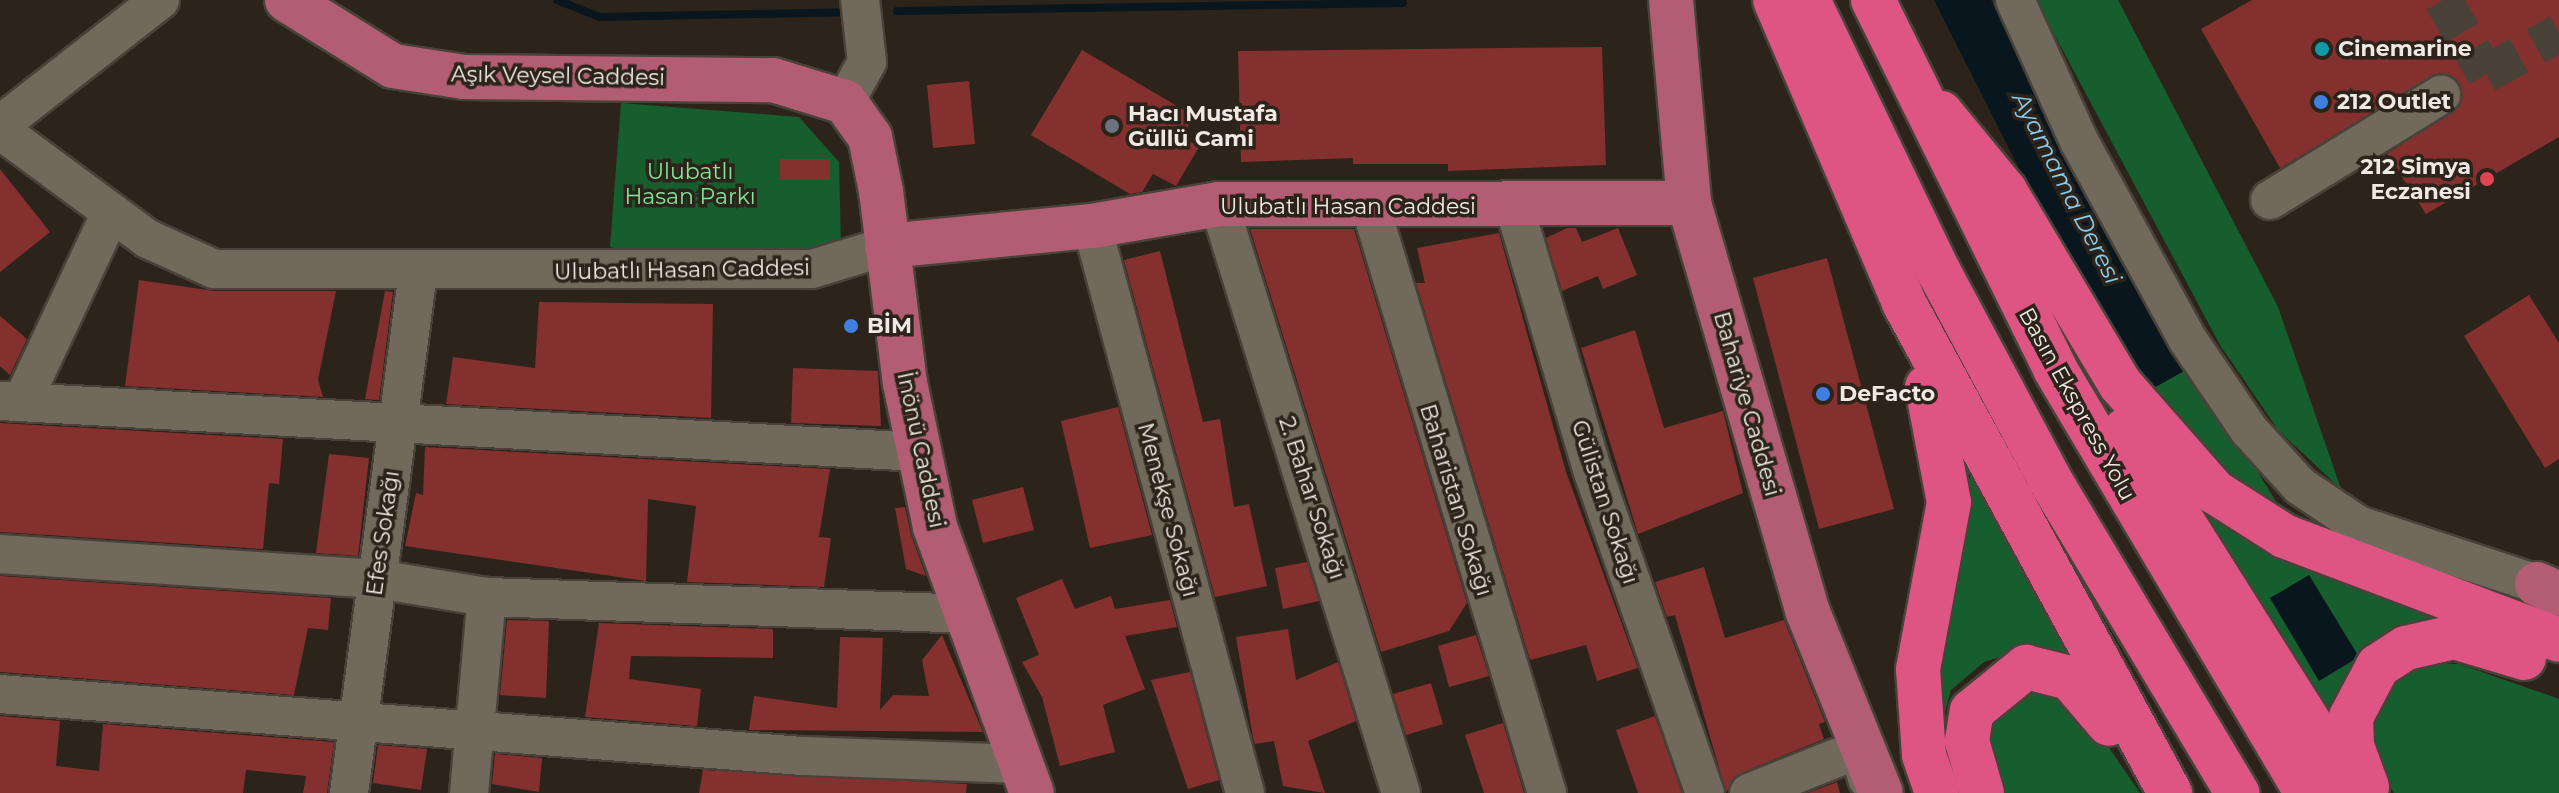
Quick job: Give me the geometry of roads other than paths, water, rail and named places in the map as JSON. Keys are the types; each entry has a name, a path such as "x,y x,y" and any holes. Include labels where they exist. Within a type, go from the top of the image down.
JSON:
{"highway":[{"path":"1775,0 1904,303 2170,793"},
{"path":"1808,0 2036,453 2237,793"},
{"name":"Basın Ekspress Yolu","path":"1873,0 2020,300 2186,598 2307,793"},
{"path":"1913,87 1967,137 2120,384 2215,492 2284,536 2555,645"},
{"path":"2020,300 2060,341 2138,448 2354,793"},
{"path":"1904,303 1938,421 1949,502 1918,669 1924,755 1937,793"},
{"path":"2370,793 2352,746 2351,717 2361,689 2387,660 2454,637 2555,645"},
{"path":"1982,793 1967,741 1972,711 2026,667 2070,678 2158,793"}],"main road":[{"name":"Aşık Veysel Caddesi","path":"287,0 393,66 464,77 773,80 845,102"},
{"name":"Bahariye Caddesi","path":"1671,0 1689,203 1807,610 1859,749 1881,793"},
{"name":"İnönü Caddesi","path":"845,102 870,137 919,452 935,527 1026,779"},
{"name":"Ulubatlı Hasan Caddesi","path":"887,246 1092,226 1219,204 1515,209 1689,203"}],"street":[{"path":"0,127 160,0"},
{"path":"845,102 867,62 860,0"},
{"path":"2015,0 2072,127 2188,340 2249,430 2300,486 2358,525 2548,589"},
{"path":"2270,200 2441,95"},
{"name":"Ulubatlı Hasan Caddesi","path":"0,127 111,213 214,269 418,272 812,269 887,246"},
{"name":"2. Bahar Sokağı","path":"1219,204 1401,793"},
{"name":"Baharistan Sokağı","path":"1370,205 1547,793"},
{"name":"Gülistan Sokağı","path":"1515,209 1593,472 1705,793"},
{"path":"111,213 11,402 397,428 919,452"},
{"name":"Menekşe Sokağı","path":"1092,226 1245,793"},
{"name":"Efes Sokağı","path":"349,793 418,272"},
{"path":"0,554 377,579 487,597 967,614"},
{"path":"469,793 487,597"},
{"path":"0,694 358,720 1026,779"},
{"path":"1749,793 1859,749 1871,793"}],"water":[{"name":"Ayamama Deresi","path":"1934,0 1991,0 2186,370 2148,391 2039,208"},
{"path":"2309,575 2359,657 2319,681 2270,598"}],"waterway":[{"path":"557,0 600,17 851,12"},
{"path":"897,11 1403,3"}],"tunnel":[{"path":"2443,0 2486,74 2559,33"}],"place":[{"name":"Cinemarine","path":"2322,49"},
{"name":"212 Outlet","path":"2321,102"},
{"name":"Hacı Mustafa Güllü Cami","path":"1112,126"},
{"name":"212 Simya Eczanesi","path":"2487,179"},
{"name":"BİM","path":"851,326"},
{"name":"DeFacto","path":"1823,394"}],"park label":[{"name":"Ulubatlı Hasan Parkı","path":"690,184"}]}
